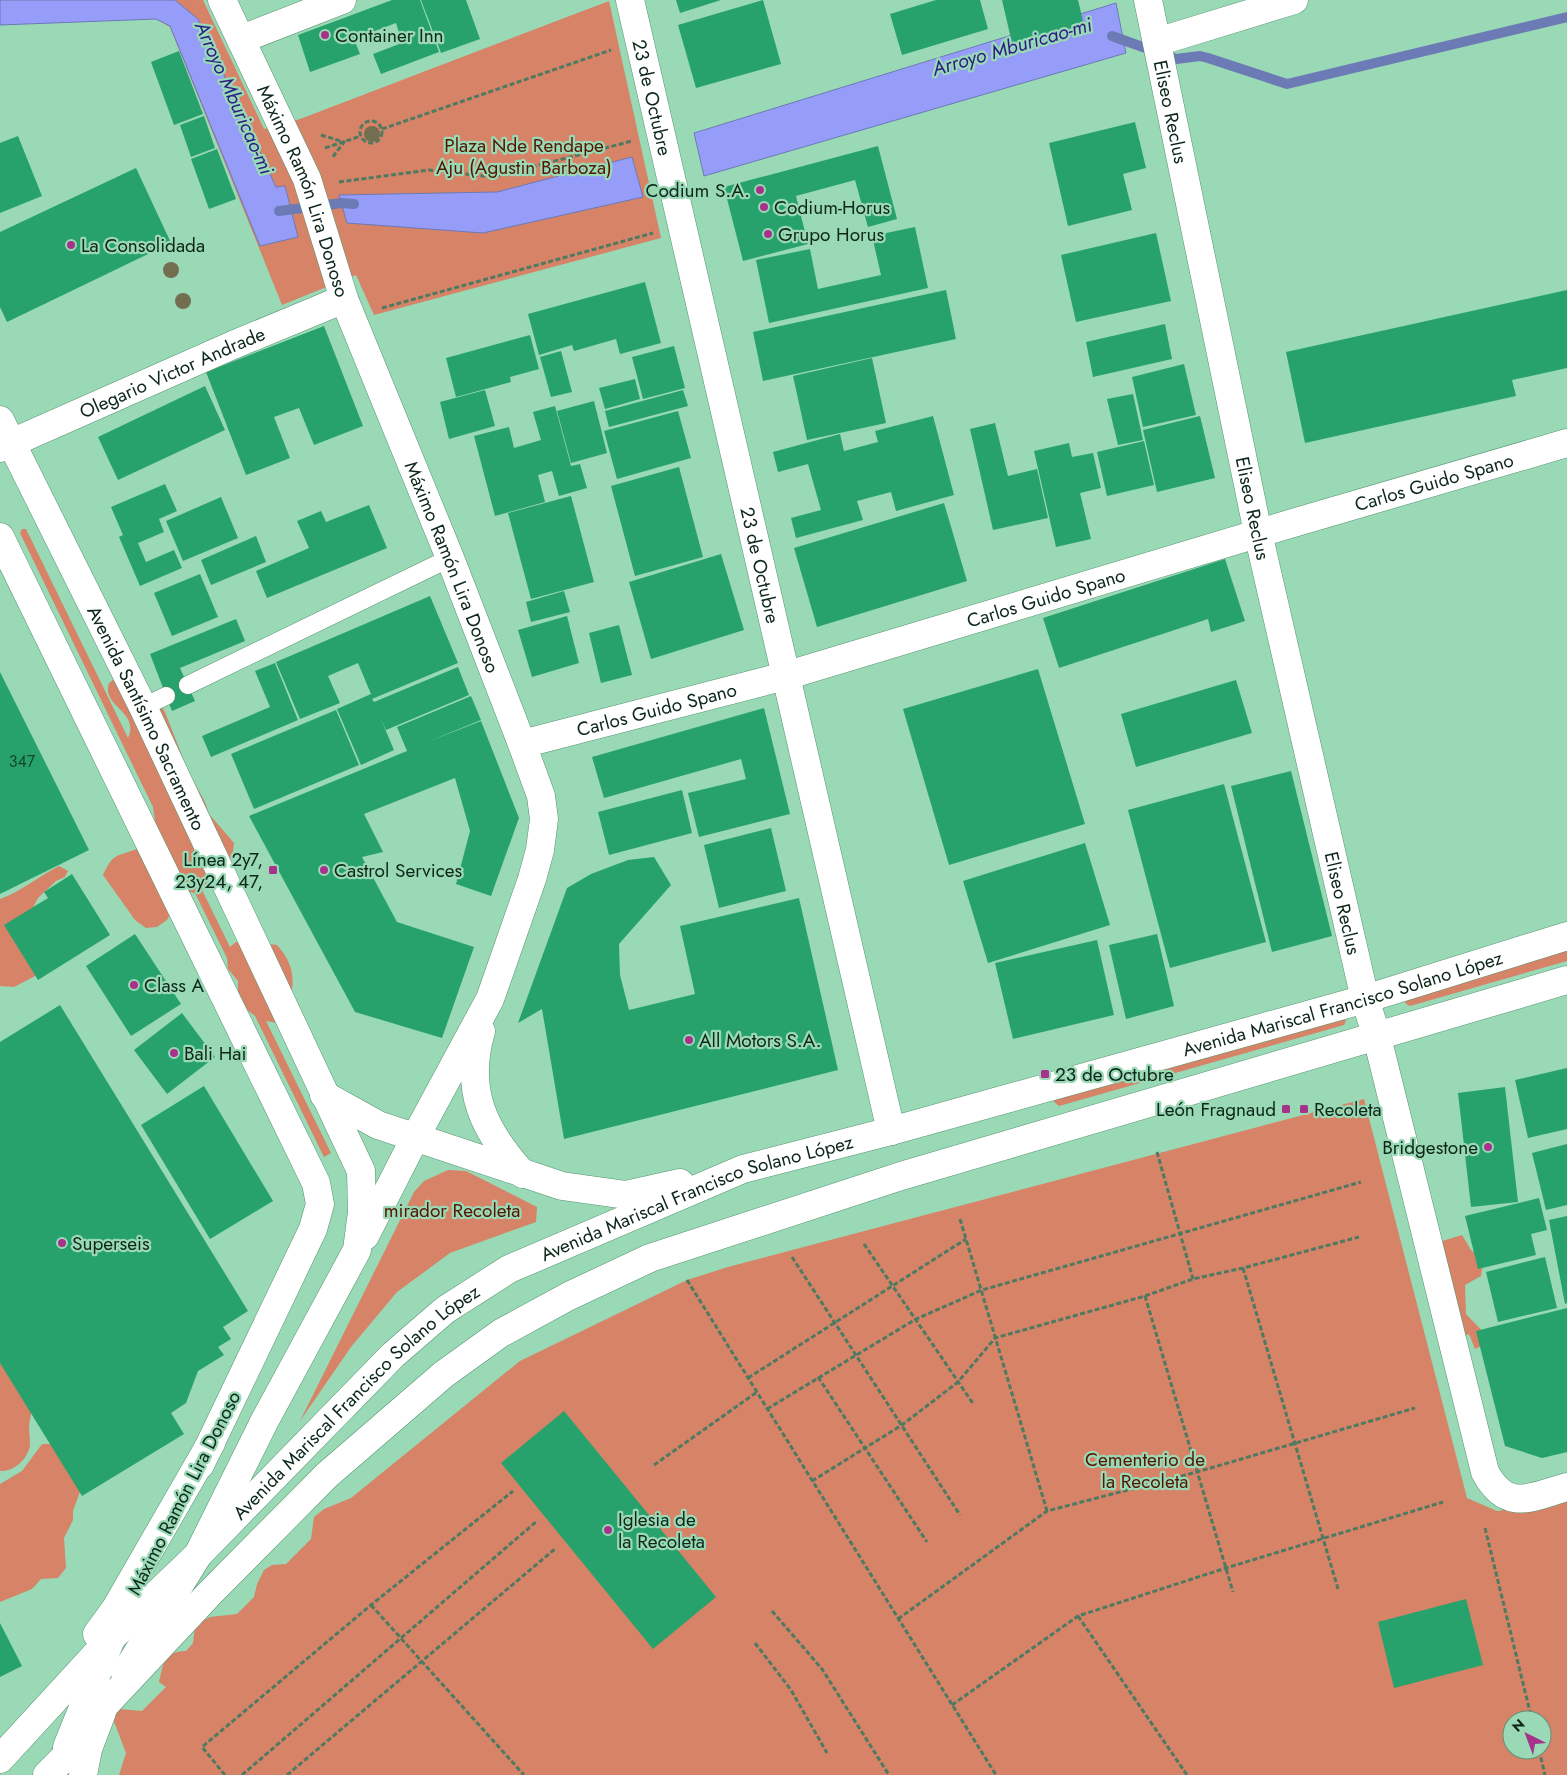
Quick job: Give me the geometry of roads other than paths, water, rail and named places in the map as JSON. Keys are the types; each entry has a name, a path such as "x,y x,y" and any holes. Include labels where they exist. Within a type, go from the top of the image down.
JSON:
{"main road":[{"name":"Máximo Ramón Lira Donoso","path":"104,1706 198,1555 264,1422 490,998 532,879 544,819 541,796 522,744 450,558 344,299 322,233 319,181 222,0"},
{"path":"242,39 342,0"},
{"name":"23 de Octubre","path":"630,0 891,1132"},
{"name":"Eliseo Reclus","path":"1148,0 1258,533 1371,1016"},
{"path":"1158,44 1294,0"},
{"name":"Olegario Victor Andrade","path":"4,437 344,299"},
{"name":"Avenida Santísimo Sacramento","path":"4,437 155,701 324,1095 354,1152 361,1171 362,1212"},
{"name":"Carlos Guido Spano","path":"522,744 786,676 1258,533 1567,442"},
{"name":"Máximo Ramón Lira Donoso","path":"0,537 316,1183 320,1204 314,1229 211,1443 112,1637 62,1771"},
{"name":"Avenida Mariscal Francisco Solano López","path":"62,1771 104,1706 210,1593 327,1475 444,1374 501,1333 568,1296 650,1258 901,1176 1371,1016 1567,936"},
{"name":"Avenida Mariscal Francisco Solano López","path":"0,1759 112,1637 198,1555 393,1355 445,1310 509,1270 743,1169 1371,1016 1567,980"},
{"path":"490,998 475,1051 475,1091 485,1123 502,1151 523,1174"},
{"path":"1371,1016 1485,1472 1494,1488 1506,1496 1521,1500 1567,1487"},
{"path":"324,1095 378,1125 416,1136 562,1186 626,1195 743,1169"},
{"name":"Máximo Ramón Lira Donoso","path":"357,1250 362,1212"},
{"path":"25,1732 116,1608 211,1443"}],"lane":[{"path":"188,685 450,558"}],"water":[{"path":"0,0 175,0 198,19 276,187 285,186 298,237 260,246 170,26 156,19 0,25"},
{"path":"1116,3 1126,53 704,176 694,133"},
{"path":"632,157 643,197 483,233 347,223 339,195 497,192"}],"waterway":[{"name":"Arroyo Mburicao-mi","path":"1112,36 1176,59 1200,56 1287,84 1567,17"},
{"name":"Arroyo Mburicao-mi","path":"279,211 342,203 354,204"}],"place":[{"name":"Container Inn","path":"325,35"},
{"name":"Codium S.A.","path":"760,190"},
{"name":"Codium-Horus","path":"764,207"},
{"name":"Grupo Horus","path":"768,234"},
{"name":"La Consolidada","path":"71,245"},
{"name":"Línea 2y7, 23y24, 47,","path":"273,870"},
{"name":"Castrol Services","path":"324,870"},
{"name":"Class A","path":"134,985"},
{"name":"All Motors S.A.","path":"689,1040"},
{"name":"Bali Hai","path":"174,1053"},
{"name":"23 de Octubre","path":"1045,1074"},
{"name":"León Fragnaud","path":"1286,1109"},
{"name":"Recoleta","path":"1304,1109"},
{"name":"Bridgestone","path":"1488,1147"},
{"name":"Superseis","path":"62,1243"},
{"name":"Iglesia de la Recoleta","path":"608,1530"}],"park label":[{"name":"Plaza Nde Rendape Aju (Agustin Barboza)","path":"524,156"},
{"name":"mirador Recoleta","path":"452,1210"},
{"name":"Cementerio de la Recoleta","path":"1145,1470"}]}
